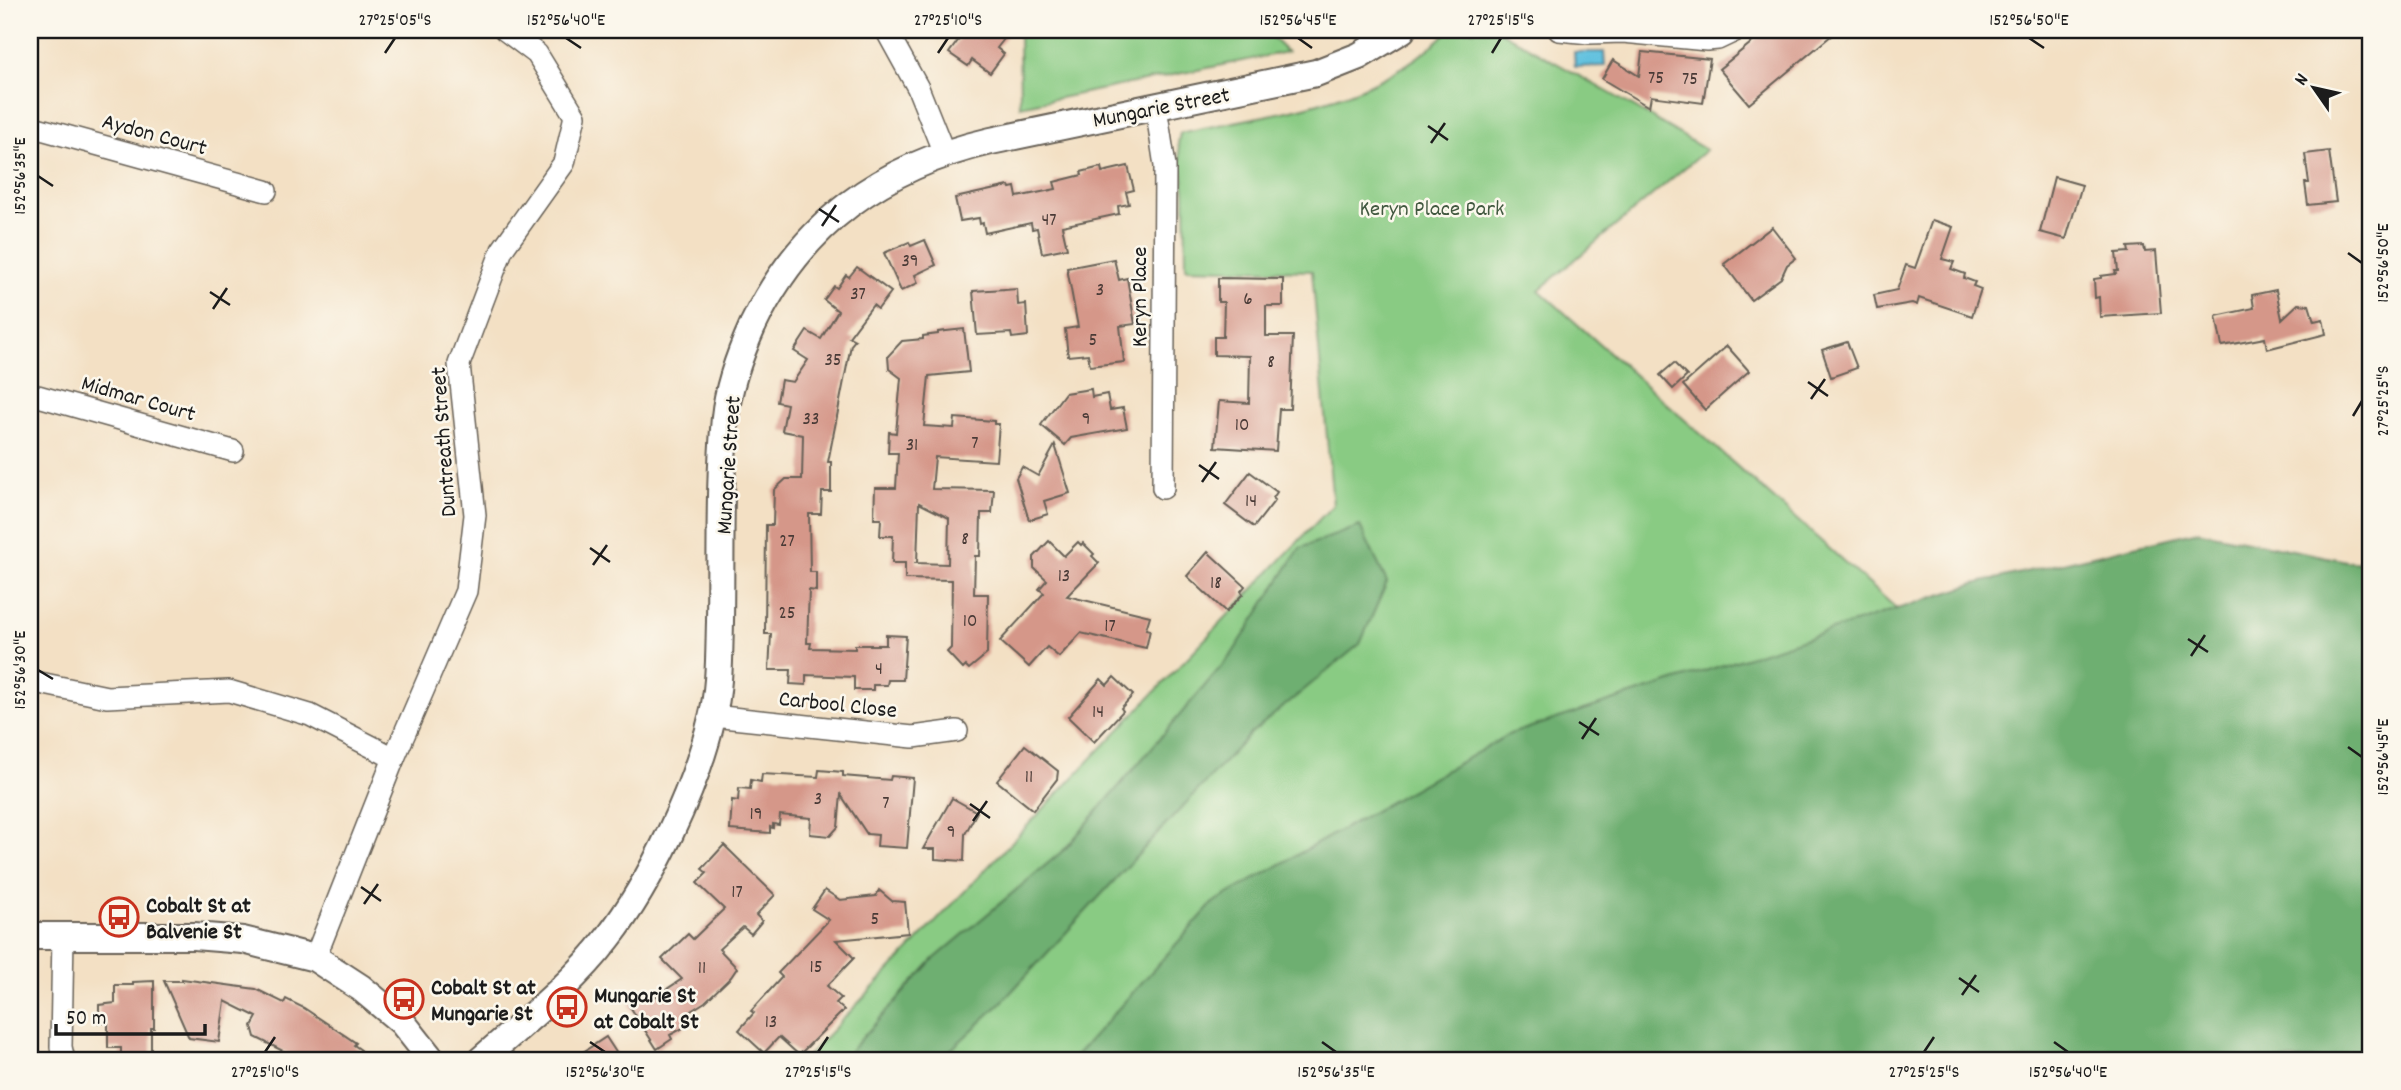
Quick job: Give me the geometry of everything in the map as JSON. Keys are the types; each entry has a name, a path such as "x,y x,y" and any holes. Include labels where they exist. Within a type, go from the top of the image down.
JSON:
{"street":[{"name":"Duntreath Street","path":"314,958 394,758 466,592 475,515 459,364 502,250 564,163 575,116 537,54 505,30"},
{"path":"886,30 919,88 944,153"},
{"name":"Mungarie Street","path":"481,1060 592,957 624,916 648,876 679,809 713,716 720,633 725,416 729,392 747,339 760,312 788,266 806,243 828,221 868,190 916,164 944,153 1316,73 1359,56 1402,30"},
{"path":"1559,30 1590,33 1611,31 1707,40 1718,39 1737,30"},
{"name":"Keryn Place","path":"1156,107 1165,166 1163,488"},
{"name":"Aydon Court","path":"30,126 266,191"},
{"name":"Midmar Court","path":"30,396 38,396 233,452"},
{"path":"30,681 107,697 229,691 310,715 394,758"},
{"name":"Carbool Close","path":"713,716 913,737 957,731"},
{"path":"62,935 61,1047 64,1060"},
{"path":"30,936 194,936 243,940 314,958 361,988 402,1022 432,1060"}],"green space":[{"path":"1019,30 1264,30 1287,52 1020,106"},
{"name":"Keryn Place Park","path":"1449,30 1498,30 1706,150 1539,290 1960,665 2371,1053 2371,1060 804,1060 1333,505 1312,271 1186,268 1185,191 1178,143 1180,133 1289,111 1358,90 1421,55"},
{"path":"1360,526 1387,582 1360,644 1250,734 1000,1004 940,1060 842,1060 934,959 1066,848 1232,654 1300,548"},
{"path":"2198,531 2352,562 2371,563 2371,1060 1072,1060 1214,902 1510,734 1974,584"}],"water":[{"path":"1574,52 1604,52 1605,66 1575,67"}],"building":[{"path":"966,30 1011,30 997,48 1004,54 990,73 972,60 968,66 949,53"},
{"path":"1774,30 1838,30 1749,104 1719,69 1761,35 1766,36"},
{"path":"1642,52 1710,59 1703,103 1651,96 1649,107 1602,79 1613,60 1639,76"},
{"path":"2329,151 2336,202 2308,205 2305,183 2309,183 2305,154"},
{"path":"1128,166 1134,190 1126,192 1129,204 1118,206 1119,214 1062,226 1067,248 1042,253 1037,228 1032,229 1031,223 985,233 979,218 960,221 955,198 1009,186 1015,187 1017,197 1056,189 1054,182 1082,175 1081,172 1101,167 1102,172"},
{"path":"2054,177 2082,185 2066,239 2040,232"},
{"path":"1932,220 1953,227 1942,259 1954,262 1951,269 1965,274 1964,278 1975,282 1973,286 1981,289 1972,316 1919,298 1917,305 1912,303 1877,309 1874,295 1897,290 1906,265 1915,268"},
{"path":"1772,227 1796,258 1787,265 1781,278 1751,300 1724,264"},
{"path":"925,240 936,265 915,275 918,283 901,291 884,253 909,242 911,246"},
{"path":"2144,246 2145,252 2156,251 2161,313 2100,317 2099,297 2095,298 2094,279 2116,274 2116,253 2129,252 2128,247"},
{"path":"1114,259 1119,280 1127,278 1135,324 1120,326 1124,362 1090,366 1088,354 1068,356 1065,329 1078,327 1067,268"},
{"path":"857,267 891,292 878,309 873,305 849,337 855,340 851,345 828,462 831,462 831,492 822,492 821,514 809,514 810,572 816,572 816,591 809,590 807,643 811,643 810,648 855,649 855,645 886,645 886,635 906,636 903,680 888,680 887,685 873,685 873,690 854,690 854,677 806,675 806,685 790,684 791,670 769,670 771,634 765,634 766,525 773,525 774,490 786,479 802,479 803,435 782,431 787,404 777,402 781,380 793,382 808,360 794,351 807,331 821,339 838,311 824,300 834,286 837,288 846,275 849,277"},
{"path":"1218,278 1283,279 1283,306 1266,306 1266,336 1293,336 1290,409 1279,409 1276,451 1215,447 1219,401 1249,403 1250,356 1214,355 1214,337 1223,337 1224,302 1218,302"},
{"path":"1017,289 1018,305 1026,304 1028,336 1012,338 1011,333 977,335 973,291"},
{"path":"2276,290 2282,319 2298,304 2309,305 2314,321 2323,319 2326,334 2267,349 2265,338 2222,346 2216,316 2254,308 2252,295"},
{"path":"964,329 969,372 929,376 924,426 954,428 955,418 994,421 994,424 999,424 996,461 935,457 932,489 994,490 992,513 981,513 980,556 975,556 974,594 988,594 987,654 969,669 966,666 963,669 947,652 951,648 952,580 905,579 905,563 892,563 893,536 880,536 881,519 874,519 875,488 896,488 898,453 888,453 889,432 896,433 901,378 889,369 888,356 902,341 923,339 923,336","holes":["919,503 949,518 948,564 914,563 917,563"]},
{"path":"1847,342 1857,368 1831,377 1822,350"},
{"path":"1727,346 1749,371 1705,410 1683,385"},
{"path":"1674,363 1687,376 1673,389 1660,375"},
{"path":"1091,389 1092,397 1107,394 1110,410 1123,408 1127,428 1071,438 1065,445 1041,425 1065,393"},
{"path":"1055,445 1070,493 1044,501 1048,514 1029,520 1016,478 1022,467 1038,476"},
{"path":"1250,472 1277,492 1273,498 1275,500 1254,527 1225,505"},
{"path":"1049,541 1064,556 1078,542 1081,545 1083,543 1094,554 1092,556 1099,563 1067,596 1150,616 1146,629 1150,630 1146,648 1081,633 1059,657 1047,647 1029,667 1000,641 1044,593 1039,589 1047,580 1034,568 1034,557"},
{"path":"1208,552 1245,586 1241,591 1243,594 1226,612 1187,576"},
{"path":"1114,677 1133,695 1121,708 1123,711 1094,742 1068,717 1101,679 1107,685"},
{"path":"1025,745 1058,771 1057,779 1033,810 997,781"},
{"path":"819,770 843,772 843,776 890,780 891,776 913,778 907,848 877,846 878,835 867,834 841,795 838,827 830,836 810,834 811,818 780,815 779,825 773,824 770,833 730,830 732,800 738,801 739,788 750,789 751,780 761,782 762,774 818,777"},
{"path":"952,798 977,812 965,834 964,861 935,859 935,849 923,849"},
{"path":"724,845 775,895 756,915 762,921 751,934 743,927 719,949 737,968 731,977 705,1002 686,1014 683,1028 670,1035 672,1039 657,1049 629,1005 646,994 650,1000 682,979 662,959 688,934 693,939 724,909 697,883 707,873 702,869"},
{"path":"825,890 840,900 876,896 879,890 892,901 905,902 908,933 836,940 854,958 827,986 841,998 836,1003 844,1010 799,1055 779,1037 764,1053 739,1030 754,1013 751,1011 782,977 778,973 829,920 812,909"},
{"path":"182,979 256,989 284,1003 286,999 356,1043 354,1045 361,1050 354,1060 285,1060 289,1054 255,1037 252,1026 257,1017 225,1001 219,1042 189,1038 164,981"},
{"path":"154,981 151,1060 121,1060 121,1048 108,1048 108,1023 99,1023 99,1005 115,1003 115,985"},
{"path":"606,1037 621,1060 571,1060"}],"place":[{"name":"Cobalt St at Balvenie St","path":"119,917"},
{"name":"Cobalt St at Mungarie St","path":"404,999"},
{"name":"Mungarie St at Cobalt St","path":"567,1007"}]}
